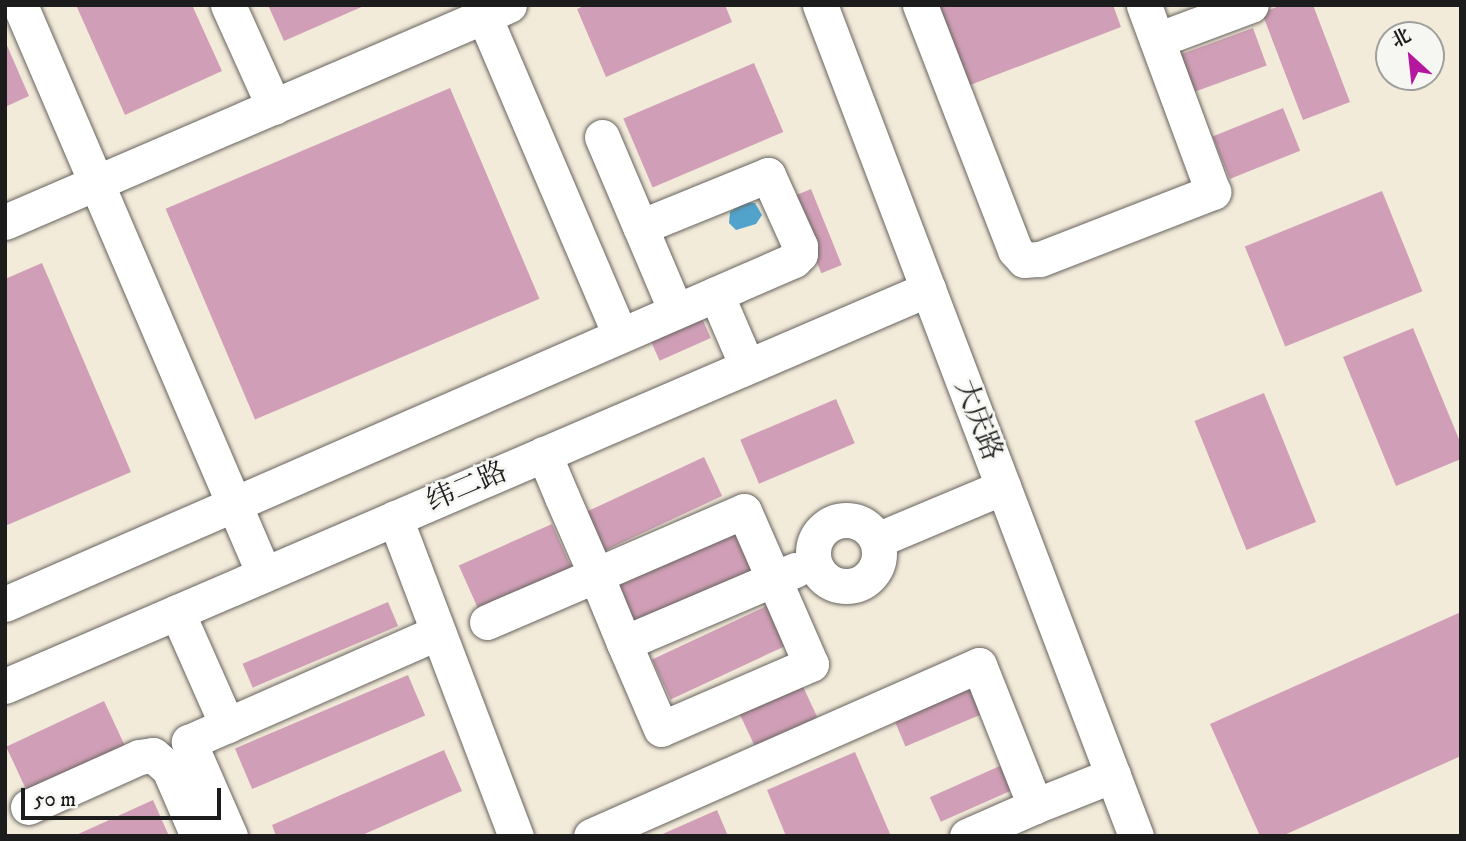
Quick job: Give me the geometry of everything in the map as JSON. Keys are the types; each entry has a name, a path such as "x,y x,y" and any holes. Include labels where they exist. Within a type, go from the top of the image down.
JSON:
{"street":[{"path":"20,5 264,574"},
{"path":"228,5 274,107"},
{"name":"大庆路","path":"820,5 1136,836"},
{"path":"920,5 1015,250 1024,260 1040,259 1213,192 1144,5"},
{"path":"1157,40 1251,5"},
{"path":"5,222 274,107 491,9 620,335"},
{"path":"602,137 676,311"},
{"path":"5,604 794,260 800,254 800,246 768,175 640,227"},
{"name":"纬二路","path":"5,686 928,289"},
{"path":"716,294 747,366"},
{"path":"487,622 596,575 744,511 811,664 661,729 596,575 544,454"},
{"path":"877,540 1003,487"},
{"path":"395,518 516,836"},
{"path":"841,521 862,524 877,540 879,551 875,569 869,578 852,586 832,584 824,578 814,561 813,551 822,531 841,521"},
{"path":"624,643 814,561"},
{"path":"177,612 227,725"},
{"path":"230,836 190,742 438,632"},
{"path":"591,836 979,665 1035,806"},
{"path":"28,807 139,757 153,755 169,769 198,836"},
{"path":"967,836 1113,775"}],"water":[{"path":"745,202 755,203 762,215 756,224 736,230 729,223 730,212"}],"building":[{"path":"76,5 192,5 222,71 125,115"},
{"path":"268,5 366,5 284,41"},
{"path":"586,5 725,5 732,22 606,77 577,9"},
{"path":"934,5 1113,5 1121,27 965,87"},
{"path":"1281,5 1313,5 1350,102 1303,120 1262,13"},
{"path":"1253,28 1267,66 1193,92 1180,55"},
{"path":"5,41 29,96 5,107"},
{"path":"754,63 783,132 653,188 623,118"},
{"path":"450,88 539,299 255,420 166,209"},
{"path":"1283,108 1300,151 1230,179 1213,136"},
{"path":"811,189 842,265 821,273 791,197"},
{"path":"1382,191 1422,291 1285,347 1245,246"},
{"path":"42,263 131,472 5,526 5,279"},
{"path":"701,316 711,338 660,361 650,339"},
{"path":"1413,328 1461,444 1461,459 1396,486 1343,357"},
{"path":"1264,393 1316,522 1247,550 1194,421"},
{"path":"836,399 855,443 759,484 740,440"},
{"path":"704,457 722,496 603,551 585,512"},
{"path":"552,524 572,568 478,609 459,565"},
{"path":"736,531 755,572 637,627 618,586"},
{"path":"388,602 398,626 253,688 243,664"},
{"path":"769,605 788,645 671,699 652,660"},
{"path":"1461,612 1461,756 1282,836 1260,836 1210,724"},
{"path":"408,675 425,716 252,789 235,748"},
{"path":"974,675 989,711 905,746 890,711"},
{"path":"800,680 817,717 755,746 737,709"},
{"path":"104,701 128,752 30,797 6,747"},
{"path":"444,750 462,791 360,836 276,836 272,825"},
{"path":"855,752 891,836 786,836 767,790"},
{"path":"1002,765 1013,790 941,822 930,797"},
{"path":"153,800 169,836 74,836"},
{"path":"717,810 728,836 658,836"}]}
